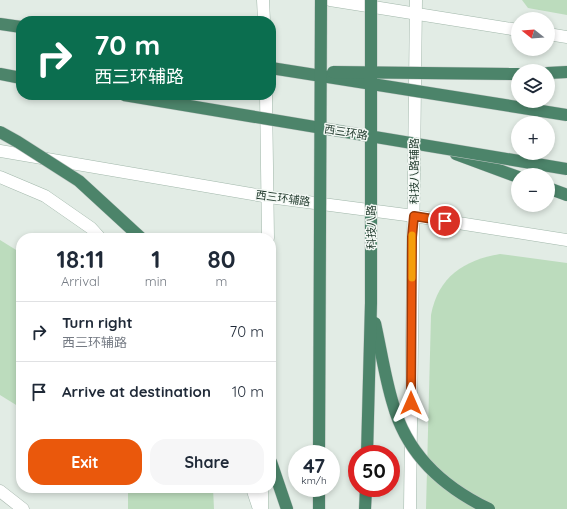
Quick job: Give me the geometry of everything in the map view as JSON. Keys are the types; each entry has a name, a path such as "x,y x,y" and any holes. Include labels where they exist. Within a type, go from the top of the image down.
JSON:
{"highway":[{"path":"319,445 321,0"},
{"name":"科技八路","path":"367,445 371,302 371,0"},
{"path":"0,24 16,26"},
{"path":"276,69 567,115"},
{"path":"290,71 511,74"},
{"path":"555,73 567,72"},
{"path":"0,74 16,77"},
{"name":"西三环路","path":"154,100 567,169"},
{"path":"0,132 79,181 136,233"},
{"path":"440,148 511,174"},
{"path":"555,191 567,195"},
{"path":"371,302 393,405 416,452 431,471 450,487 489,509"},
{"path":"276,477 287,509"},
{"path":"319,497 319,509"},
{"path":"365,509 366,497"}],"main road":[{"path":"263,0 264,16"},
{"path":"330,0 416,15 511,29"},
{"name":"科技八路辅路","path":"410,509 412,237 414,216 416,0"},
{"path":"555,35 567,37"},
{"path":"266,100 269,197 268,233"},
{"name":"西三环辅路","path":"0,151 269,197 414,216 567,240"},
{"path":"0,178 45,196 91,228 96,233"},
{"path":"0,491 24,509"},
{"path":"254,493 259,509"},
{"path":"262,493 262,509"}],"green space":[{"path":"522,0 567,0 567,15 528,8"},
{"path":"0,240 16,250 16,405 0,395"},
{"path":"500,254 567,263 567,509 426,509 431,315 434,302 446,281 455,272 475,261"},
{"path":"128,493 213,493 214,509 128,509"}],"slow traffic":[{"path":"412,235 412,278"}],"route":[{"path":"411,403 412,237 414,216 445,221"}]}
